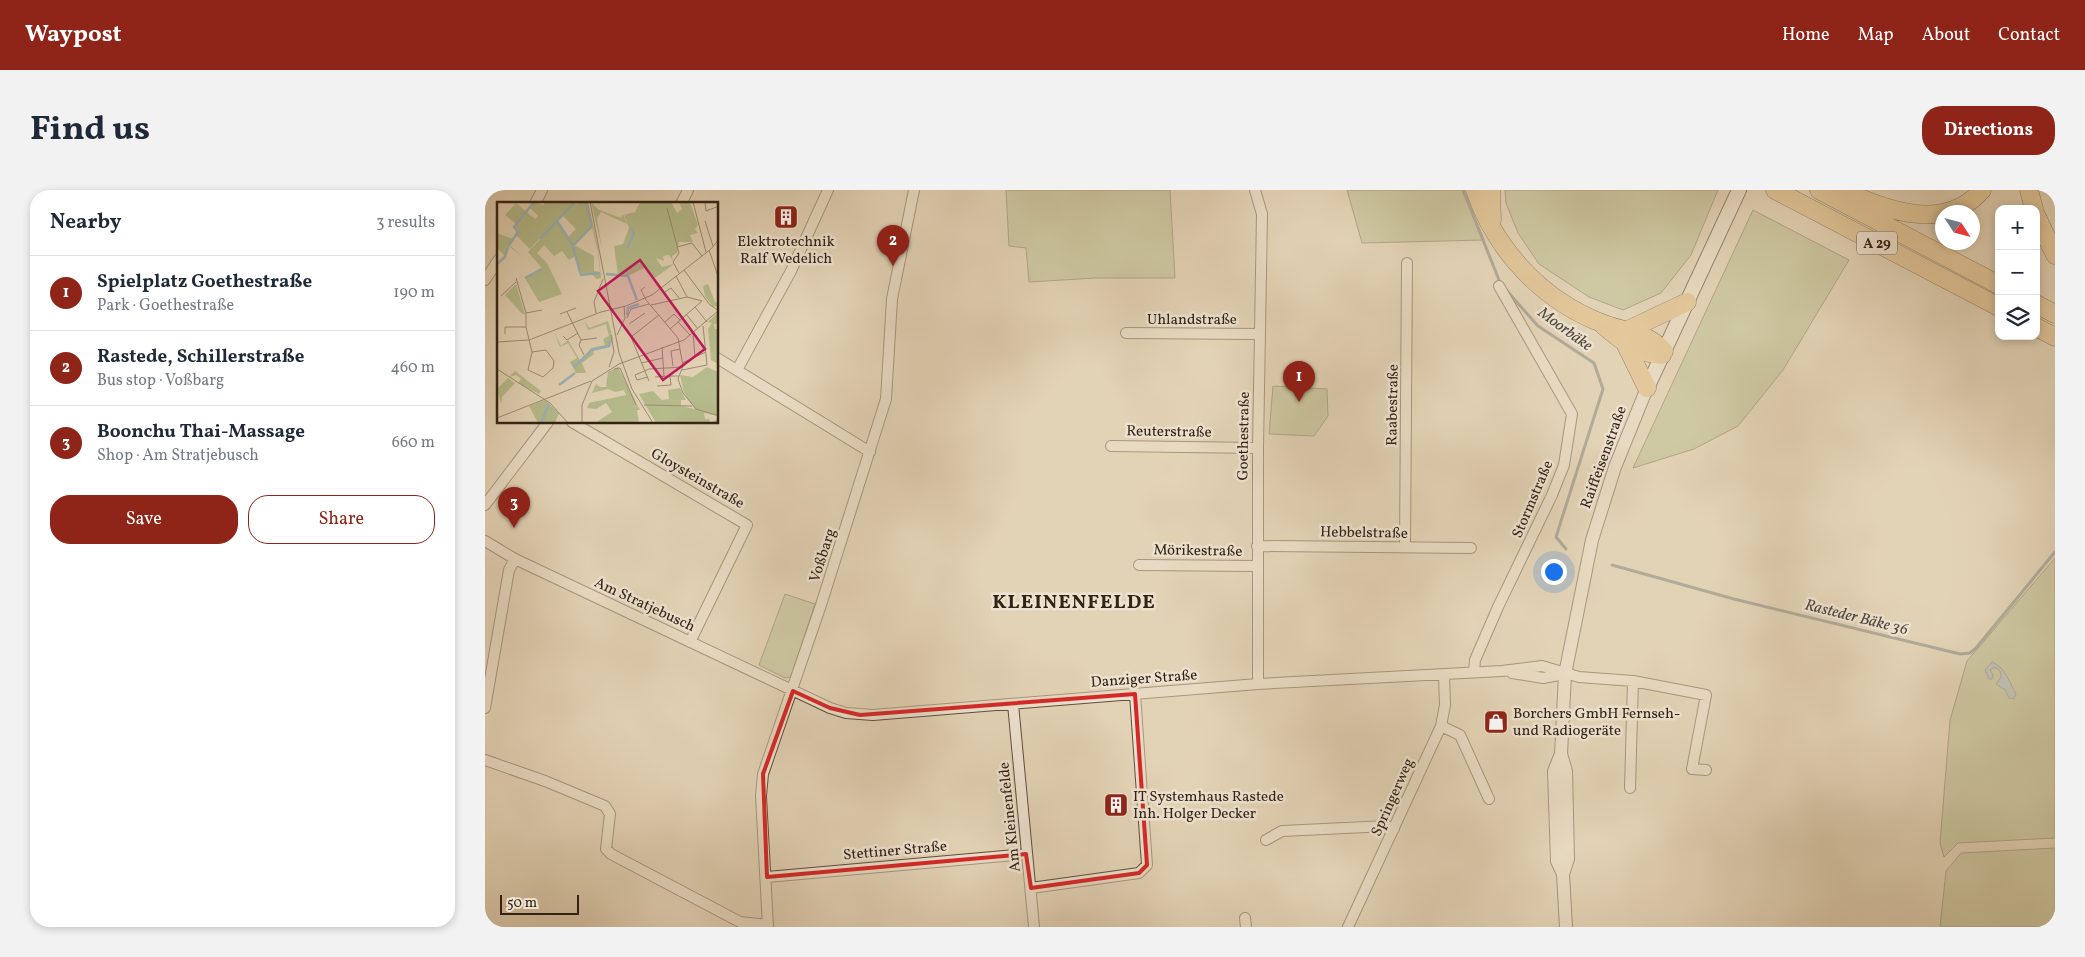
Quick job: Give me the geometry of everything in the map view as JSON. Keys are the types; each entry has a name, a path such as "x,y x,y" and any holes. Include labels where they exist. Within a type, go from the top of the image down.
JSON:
{"highway":[{"path":"1475,190 1493,228 1517,264 1549,295 1627,336 1656,342 1663,353"},
{"path":"1491,190 1493,228"},
{"name":"A 29","path":"1775,190 1995,305"},
{"name":"A 29","path":"1819,190 1995,283"},
{"name":"A 29","path":"1841,190 1894,211 1922,215 1949,211 1967,203 1982,190"},
{"path":"2029,190 2033,205"},
{"path":"2040,223 2055,255"},
{"path":"1627,336 1687,302"},
{"path":"2040,306 2055,314"},
{"path":"2040,329 2055,337"},
{"path":"1627,336 1647,388"}],"main road":[{"name":"Raiffeisenstraße","path":"1647,388 1739,190"}],"street":[{"path":"536,202 542,190"},
{"path":"682,202 688,190"},
{"path":"737,370 791,271 828,190"},
{"name":"Voßbarg","path":"768,926 767,877 761,796 763,774 793,691 886,399 892,299 914,190"},
{"name":"Goethestraße","path":"1255,190 1262,214 1257,546 1258,684"},
{"path":"485,280 497,262"},
{"name":"Raabestraße","path":"1405,547 1407,263"},
{"name":"Stormstraße","path":"1474,672 1475,660 1498,607 1555,488 1564,465 1572,414 1499,286"},
{"name":"Uhlandstraße","path":"1126,333 1259,334"},
{"path":"719,359 870,452"},
{"name":"Raiffeisenstraße","path":"1567,927 1563,874 1557,860 1554,771 1561,754 1565,674 1595,531 1615,467 1647,388"},
{"path":"485,505 546,424"},
{"name":"Gloysteinstraße","path":"575,424 747,524 690,642"},
{"name":"Reuterstraße","path":"1111,446 1258,448"},
{"name":"Am Stratjebusch","path":"485,541 515,559 793,691"},
{"name":"Hebbelstraße","path":"1257,546 1471,548"},
{"path":"485,708 509,570 515,559"},
{"name":"Mörikestraße","path":"1139,565 1257,566"},
{"name":"Danziger Straße","path":"793,691 830,708 860,715 1258,684 1443,675 1542,666 1579,677 1633,681 1706,695 1692,769 1706,770"},
{"name":"Springerweg","path":"1348,927 1441,726 1445,705 1443,675"},
{"path":"1630,788 1633,681"},
{"path":"1031,888 1139,873 1147,865 1135,694"},
{"name":"Am Kleinenfelde","path":"1013,704 1034,927"},
{"path":"1441,726 1460,735 1489,799"},
{"path":"485,760 545,781 605,806 610,814 606,849 611,854 740,922 768,926"},
{"path":"1265,840 1282,831 1387,826 1394,829"},
{"name":"Stettiner Straße","path":"767,877 1026,854"}],"highlighted area":[{"path":"793,691 830,708 860,715 1135,694 1147,865 1139,873 1031,888 1026,854 767,877 763,774"}],"green space":[{"path":"1006,190 1170,190 1175,278 1095,278 1029,282 1026,248 1009,246"},
{"path":"1347,190 1463,190 1484,240 1362,243"},
{"path":"1505,190 1718,190 1691,255 1661,293 1623,310 1589,297 1539,264 1518,233 1506,203"},
{"path":"1753,210 1849,260 1783,370 1738,426 1694,449 1633,468"},
{"path":"1273,386 1327,389 1328,416 1314,436 1269,434"},
{"path":"2055,558 2055,838 1958,843 1944,857 1940,843 1950,720 1967,661"},
{"path":"785,594 815,604 791,677 785,678 759,665"},
{"path":"2055,848 2055,927 1940,927 1946,871 1961,853"}],"water":[{"path":"1992,662 2001,668 2007,676 2016,694 2014,699 2009,698 2005,690 1996,684 2001,677 2000,671 1995,667 1990,670 1993,675 1992,679 1989,679 1985,670"}],"waterway":[{"name":"Moorbäke","path":"1463,190 1501,285"},
{"name":"Moorbäke","path":"1507,291 1538,326 1594,363 1603,389 1556,537 1566,549"},
{"name":"Rasteder Bäke 36","path":"1612,565 1734,599 1960,654 1970,653 1976,648 2055,552"}],"place":[{"name":"Elektrotechnik Ralf Wedelich","path":"786,217"},
{"name":"Rastede, Schillerstraße","path":"893,266"},
{"name":"Spielplatz Goethestraße","path":"1299,402"},
{"name":"Boonchu Thai-Massage","path":"514,528"},
{"name":"Borchers GmbH Fernseh- und Radiogeräte","path":"1496,722"},
{"name":"IT Systemhaus Rastede Inh. Holger Decker","path":"1116,805"}],"district":[{"name":"KLEINENFELDE","path":"1074,601"}]}
